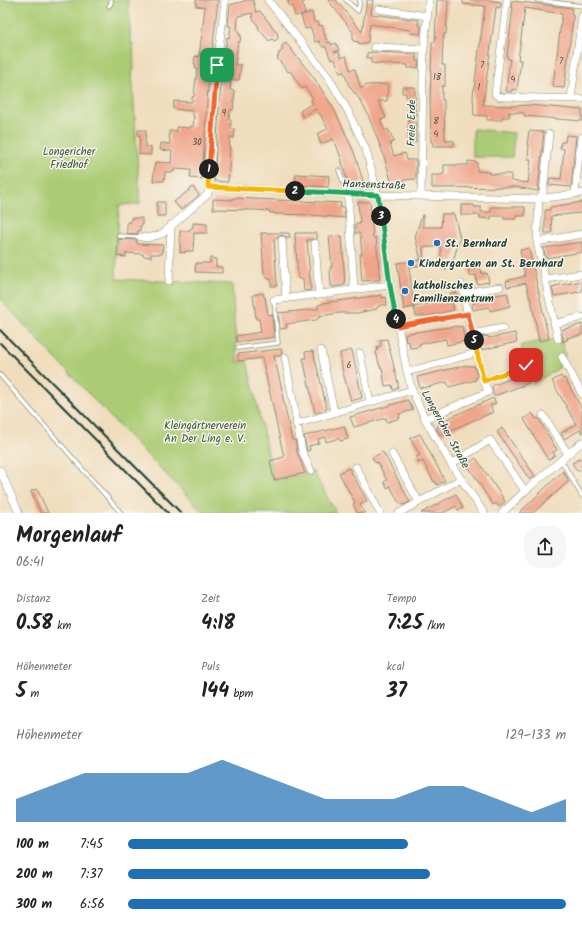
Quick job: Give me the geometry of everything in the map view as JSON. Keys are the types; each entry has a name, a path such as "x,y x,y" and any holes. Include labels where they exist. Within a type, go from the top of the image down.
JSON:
{"street":[{"path":"142,237 148,238 162,234 208,194 216,73 225,0"},
{"name":"Longericher Straße","path":"268,0 328,78 348,111 366,150 378,195 397,326 412,390 425,419 451,464 484,513"},
{"name":"Freie Erde","path":"421,196 424,49 429,0"},
{"path":"507,0 495,94 500,97 582,99"},
{"path":"378,9 428,16"},
{"path":"571,98 582,16"},
{"path":"374,47 424,49"},
{"path":"549,134 543,193 540,199 537,242 558,339"},
{"name":"Hansenstraße","path":"208,187 346,194 540,199 579,193 581,137"},
{"path":"346,194 354,289"},
{"path":"169,281 171,225"},
{"path":"537,242 582,234"},
{"path":"282,240 286,299"},
{"path":"315,243 319,294"},
{"path":"545,279 582,274"},
{"path":"425,419 488,392 476,353 464,292 461,284"},
{"path":"274,300 390,285"},
{"path":"464,292 500,287"},
{"path":"397,326 468,314"},
{"path":"554,324 582,317"},
{"path":"472,334 503,328"},
{"path":"322,350 334,412"},
{"path":"407,372 476,353"},
{"path":"360,354 370,402"},
{"path":"285,357 302,451 311,472"},
{"path":"562,357 582,394"},
{"path":"484,381 526,365"},
{"path":"296,424 412,390"},
{"path":"543,415 568,454"},
{"path":"451,464 490,440 525,490"},
{"path":"502,513 525,490 582,442"},
{"path":"392,454 419,502"},
{"path":"356,467 380,513"},
{"path":"0,470 19,513"},
{"path":"398,513 461,479"}],"lane":[{"path":"109,6 112,3 111,0"},
{"path":"346,0 358,11 360,0"},
{"path":"537,0 582,6"},
{"path":"339,170 346,194"},
{"path":"118,236 142,237"},
{"path":"238,348 278,343 274,300"},
{"path":"0,376 121,513"},
{"path":"561,460 582,496"}],"green space":[{"name":"Longericher Friedhof","path":"0,0 128,0 131,44 133,44 134,70 132,71 140,204 119,205 116,279 232,284 237,362 247,361 274,480 313,471 336,513 204,513 118,425 0,299"},
{"path":"473,129 514,133 512,157 473,157"},
{"path":"561,338 565,356 560,359 561,362 559,368 533,384 525,363 521,345"}],"building":[{"path":"196,0 218,0 208,88 202,179 190,178 191,170 174,169 174,172 165,172 164,181 153,181 155,162 171,163 172,151 160,150 161,143 170,144 169,131 177,131 177,127 193,127 193,111 173,109 174,101 192,102 192,97 194,97 197,69 195,68 196,64 194,64 195,56 199,57 205,7 196,6"},
{"path":"247,0 253,0 256,12 260,11 279,37 275,41 272,39 269,41 258,28 259,27 253,19 252,13 238,16 237,30 239,31 239,35 241,35 240,42 238,42 235,65 241,65 239,80 231,80 230,90 235,91 233,110 230,110 229,120 231,120 231,129 235,129 234,138 230,137 228,182 214,181 221,82 227,37 229,38 231,26 228,26 230,5"},
{"path":"288,0 305,0 305,2 302,2 305,14 295,16 292,5 289,6"},
{"path":"328,0 336,0 362,32 367,0 373,0 371,14 419,20 418,25 421,26 420,34 409,33 410,30 370,24 368,42 359,44 359,42 353,41 353,32"},
{"path":"437,0 448,0 446,34 444,34 443,42 442,65 445,65 445,86 442,86 442,100 444,100 445,140 454,141 454,146 433,146 433,142 431,142 430,100 432,42 435,42"},
{"path":"463,0 488,0 501,2 500,8 496,7 483,105 529,105 582,110 582,121 524,116 524,113 509,112 509,117 502,117 502,120 487,120 487,116 474,115 473,96 485,6 463,4"},
{"path":"512,1 572,8 571,15 573,15 573,19 564,88 553,87 562,14 525,8 518,60 521,60 517,90 512,89 512,92 506,91 510,59 507,58 507,55 513,7 511,7"},
{"path":"312,12 314,22 318,22 319,26 322,25 328,43 331,42 331,45 336,43 339,50 334,52 339,52 341,58 346,56 350,70 355,69 361,89 367,85 388,84 387,101 378,101 386,118 380,120 385,131 388,129 394,141 390,144 394,156 405,153 407,160 416,160 416,179 403,180 404,181 392,184 383,153 367,112 355,92 354,93 349,86 344,72 340,73 335,59 331,60 326,47 323,47 319,41 315,42 311,28 305,29 301,15"},
{"path":"286,43 314,78 334,109 354,152 364,189 351,188 349,184 348,185 341,158 333,139 321,144 317,134 328,129 316,109 303,117 300,111 313,103 311,100 313,98 305,87 302,89 290,71 288,72 277,58 279,53 284,49 281,47"},
{"path":"367,53 416,54 416,61 419,61 418,68 408,68 408,65 371,63 371,58 367,58"},
{"path":"402,87 415,87 416,142 409,142 409,97 406,97 406,93 402,93"},
{"path":"138,130 146,130 145,147 151,147 151,155 139,154 140,136 138,136"},
{"path":"529,131 544,132 538,191 515,187 432,188 432,175 444,174 444,165 468,165 468,161 477,162 477,171 489,172 489,174 511,174 511,181 528,183 531,159 528,159 529,145 527,145"},
{"path":"566,135 576,136 571,187 549,185 550,178 561,179 564,149 560,148 561,142 565,142"},
{"path":"296,174 329,176 328,187 295,185"},
{"path":"193,187 199,195 181,210 174,202"},
{"path":"233,198 341,203 340,207 344,207 345,218 275,214 270,213 270,211 213,209 213,199 233,200"},
{"path":"157,202 165,202 165,216 157,216"},
{"path":"358,202 370,202 373,238 376,237 380,280 362,281 360,233 355,233 355,224 360,224"},
{"path":"582,202 582,212 580,213 551,216 552,233 545,233 545,210 550,210 550,207"},
{"path":"461,205 474,205 474,207 481,207 481,212 491,212 491,207 525,207 525,216 516,216 516,219 504,219 504,216 491,216 491,219 480,218 480,215 461,215"},
{"name":"St. Bernhard","path":"442,214 454,214 460,238 453,261 448,261 446,271 441,260 441,247 423,247 424,265 409,267 414,307 404,309 397,263 421,260 415,237 422,215 423,227 441,227"},
{"path":"131,218 142,218 142,226 140,226 140,231 138,231 137,234 127,233 127,222 131,222"},
{"path":"193,223 207,224 207,233 194,233 193,251 185,251 185,253 180,252 180,231 188,231 193,227"},
{"path":"261,233 289,233 290,237 281,235 274,239 277,286 271,286 271,279 268,279 264,272"},
{"path":"295,233 317,233 317,239 307,240 311,290 304,291 303,279 298,278"},
{"path":"342,236 345,285 333,287 331,286 330,267 332,267 329,237"},
{"path":"118,239 137,240 137,244 163,245 162,254 151,254 151,257 143,256 143,254 126,253 126,257 117,256"},
{"path":"582,242 582,252 546,258 543,248"},
{"path":"529,248 549,339 539,341 531,299 526,283 507,287 506,281 525,276 520,250"},
{"path":"210,258 216,259 216,267 222,267 222,273 195,272 196,263 210,263"},
{"path":"480,266 482,274 487,273 489,282 477,284 476,275 470,276 468,268"},
{"path":"582,281 582,291 554,296 552,288 556,287 555,286"},
{"path":"456,292 458,299 452,300 454,310 428,316 416,316 414,307 452,299 450,293"},
{"path":"263,293 268,315 272,314 274,337 237,342 236,336 261,332 259,319 256,319 253,295"},
{"path":"507,293 510,306 490,311 489,307 473,310 472,304 475,303 474,299"},
{"path":"382,295 382,298 386,297 387,305 379,305 380,306 377,307 377,309 357,313 339,313 319,316 316,320 286,324 287,328 280,329 278,313 318,309 318,305 323,303"},
{"path":"582,324 582,335 567,338 567,340 562,342 563,338 561,330"},
{"path":"462,326 465,341 447,345 446,339 419,344 419,347 410,348 409,341 406,342 405,335 408,333"},
{"path":"515,333 517,342 481,350 478,341 482,340 482,337 488,336 489,338"},
{"path":"387,339 398,383 398,388 393,390 392,385 385,386 382,368 380,367 376,352 378,350 377,347 381,346 380,340"},
{"path":"281,349 282,353 280,356 274,356 292,440 295,440 297,452 305,473 274,480 270,461 284,457 262,358 238,361 238,354"},
{"path":"352,350 362,398 351,401 343,373 340,353"},
{"path":"313,351 327,409 315,413 303,358 306,358 305,352"},
{"path":"466,365 474,366 478,377 475,378 476,380 449,387 447,382 420,388 417,377"},
{"path":"526,373 529,383 494,396 492,387 494,385"},
{"path":"561,376 563,379 565,378 582,409 582,434 580,430 564,439 561,433 576,424 552,381"},
{"path":"493,398 496,403 490,406 493,412 440,435 436,428 439,426 438,423"},
{"path":"408,400 413,410 399,414 400,418 387,422 386,418 354,427 350,417"},
{"path":"532,413 536,419 538,418 557,450 553,452 555,455 548,460 524,419"},
{"path":"344,426 348,439 340,441 339,438 326,442 325,437 318,439 319,443 309,446 310,450 307,451 304,436"},
{"path":"502,428 535,476 530,480 497,432"},
{"path":"420,434 445,481 437,485 423,461 419,463 416,457 420,455 410,438"},
{"path":"383,452 410,502 403,505 398,501 390,486 387,488 384,482 387,480 377,462 376,463 372,458"},
{"path":"476,458 505,502 499,507 496,503 493,505 467,464"},
{"path":"582,458 582,470 577,471 572,463"},
{"path":"349,468 367,501 360,505 365,513 357,513 353,504 355,503 339,473"},
{"path":"563,471 569,481 533,513 519,513"},
{"path":"37,489 48,513 41,513 31,491"},
{"path":"456,494 463,508 458,510 456,506 443,513 421,513"}],"railway":[{"path":"0,330 181,513"},
{"path":"0,343 168,513"}],"place":[{"name":"St. Bernhard","path":"437,243"},
{"name":"Kindergarten an St. Bernhard","path":"411,263"},
{"name":"katholisches Familienzentrum","path":"405,291"}],"route":[{"path":"217,65 208,187 378,195 397,326 468,314 476,353 484,381 526,365"}],"park label":[{"name":"Kleingärtnerverein An Der Ling e. V.","path":"205,431"}]}
